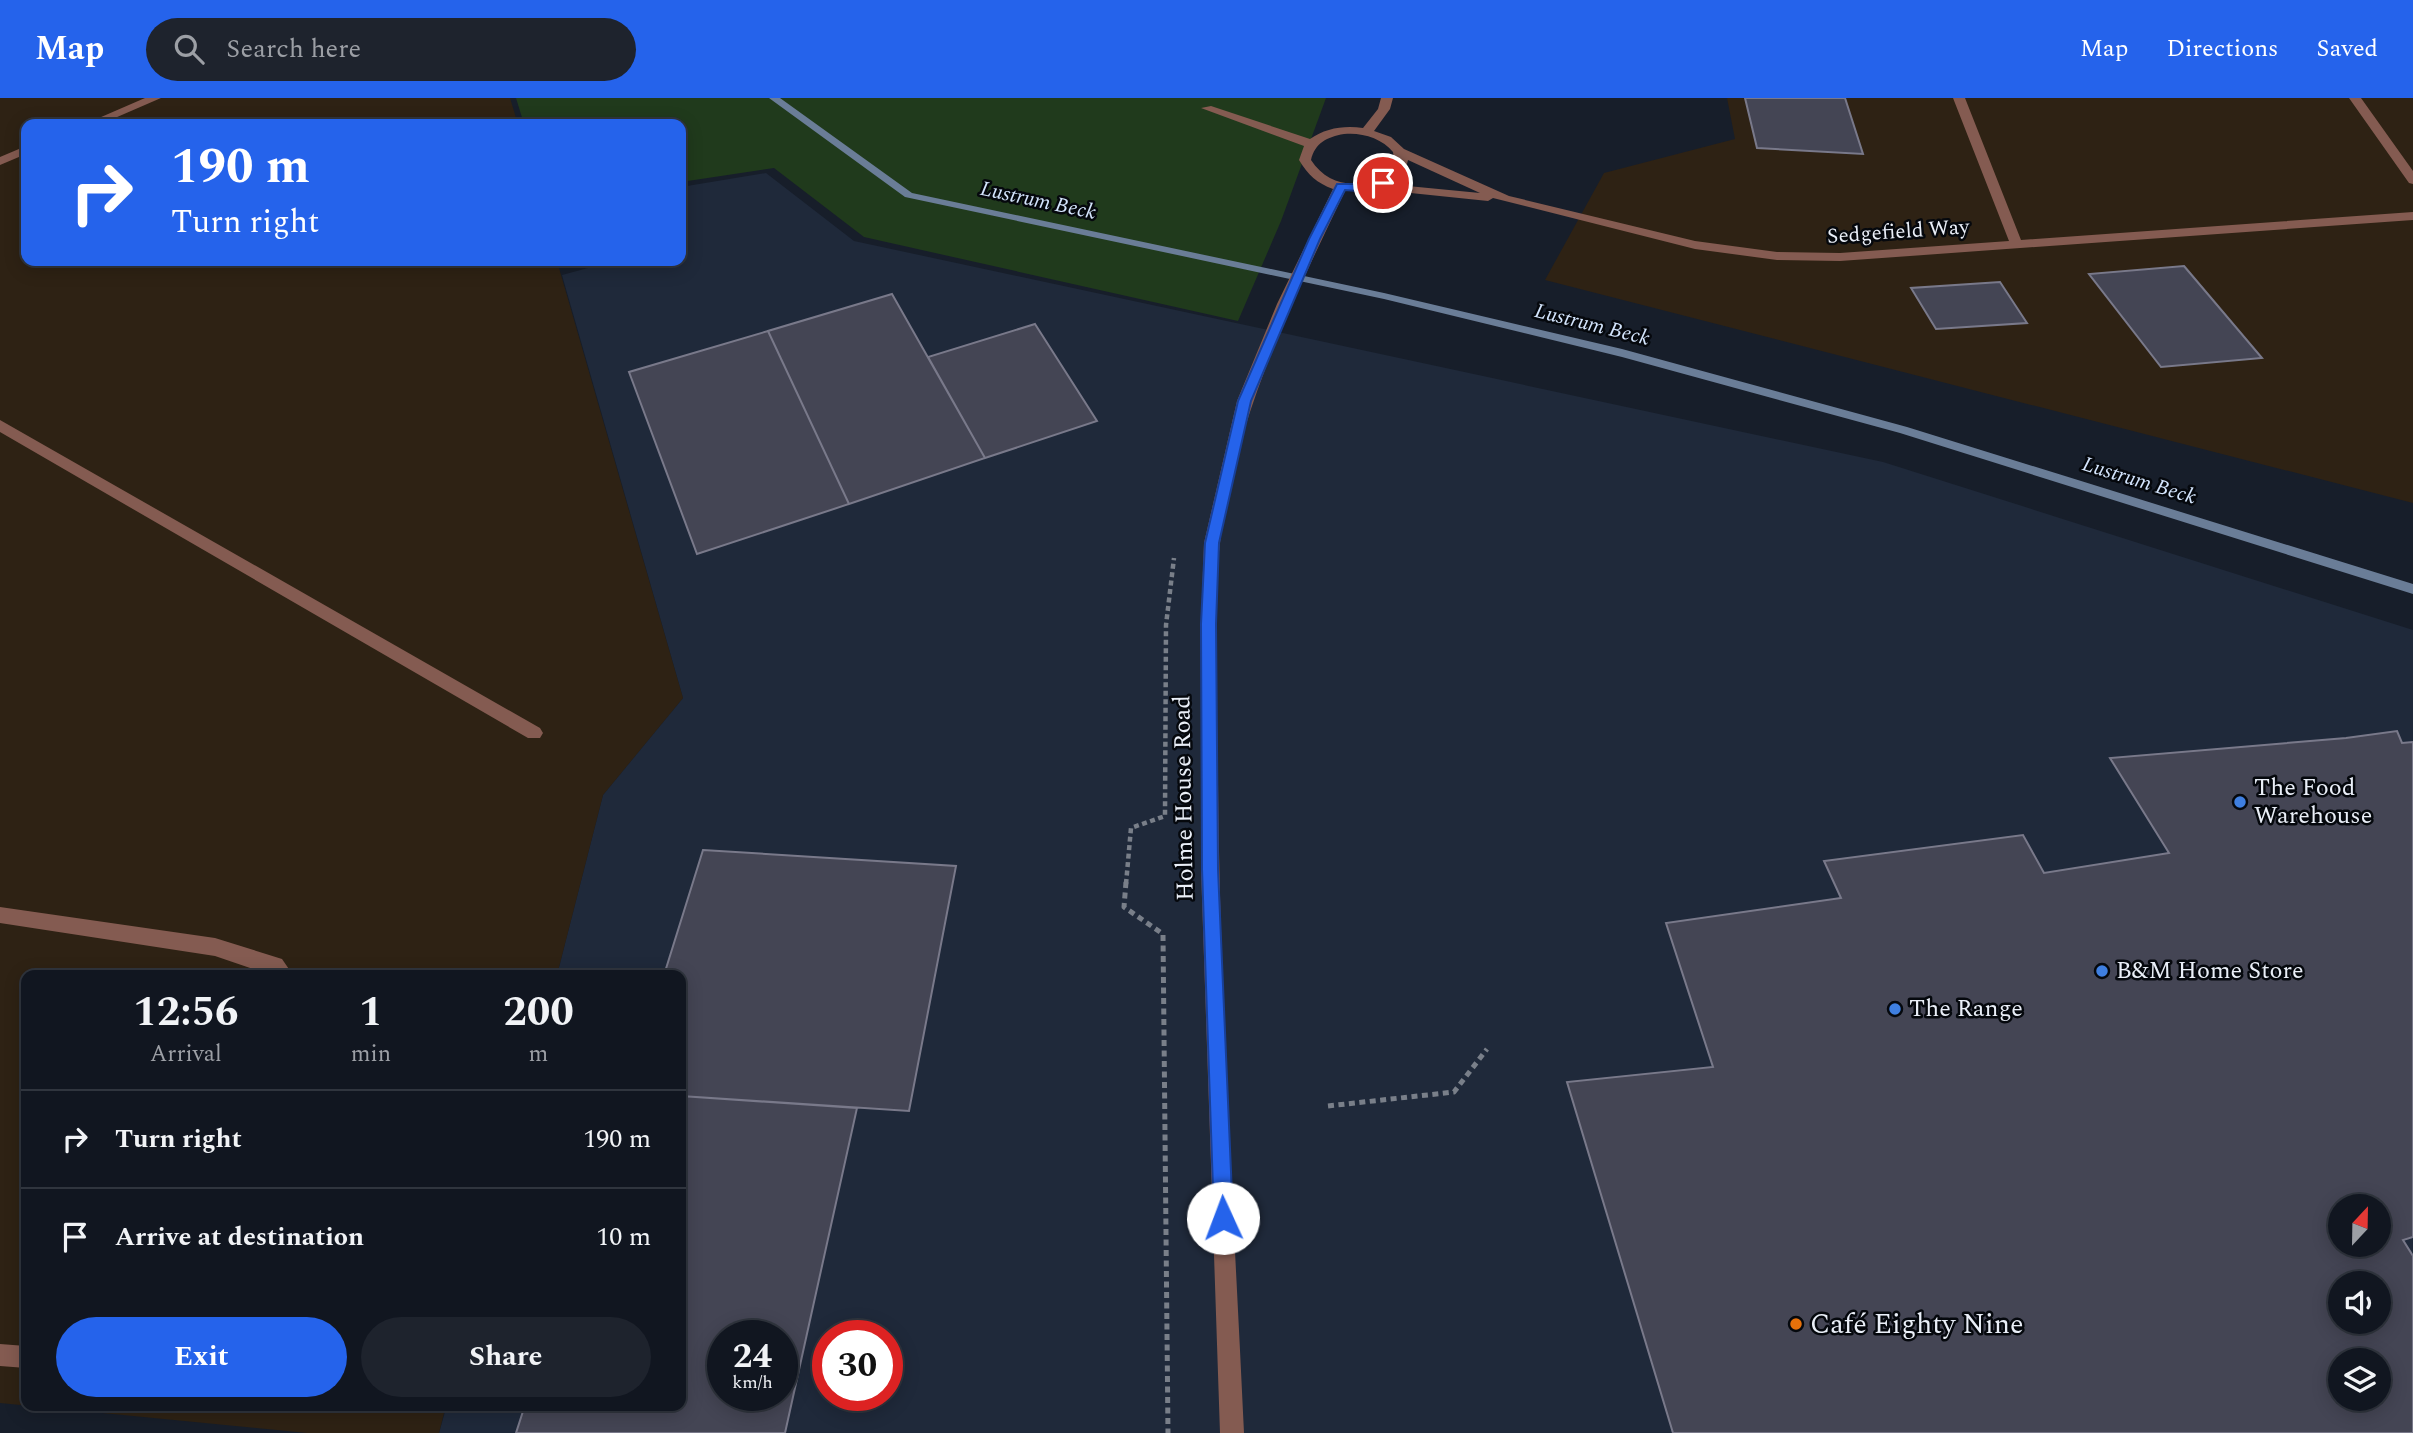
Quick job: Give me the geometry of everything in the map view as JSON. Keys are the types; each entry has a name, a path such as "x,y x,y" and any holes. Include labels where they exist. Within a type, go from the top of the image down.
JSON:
{"street":[{"path":"103,119 155,98"},
{"path":"1367,132 1384,109 1387,98"},
{"path":"1959,98 2016,243"},
{"path":"2355,98 2413,180"},
{"path":"1207,108 1311,144"},
{"path":"1370,187 1392,178 1401,169 1401,152 1392,142 1367,132 1335,132 1311,144 1305,160 1309,170 1319,178 1341,186 1436,190 1505,199"},
{"path":"0,161 21,152"},
{"name":"Sedgefield Way","path":"1401,152 1505,199 1695,245 1777,256 1840,257 2413,216"},
{"name":"Holme House Road","path":"1232,1433 1210,869 1209,624 1212,543 1244,401 1284,304 1341,186"},
{"path":"0,425 534,733"},
{"path":"0,915 215,947 275,965 279,970"},
{"path":"0,1355 21,1357"}],"path":[{"path":"1168,1433 1163,934 1124,907 1131,828 1165,816 1166,625 1175,553"},
{"path":"1328,1106 1454,1091 1487,1049"}],"shaded area":[{"path":"0,98 510,98 516,119 21,119 21,266 558,266 683,698 603,795 558,970 21,970 21,1405 0,1403"},
{"path":"1727,98 2413,98 2413,503 1545,280 1604,173 1735,139"},
{"path":"766,173 854,241 1883,462 2413,630 2413,1433 439,1433 445,1411 686,1411 686,970 558,970 603,795 683,698 562,275 595,266 686,266 686,186"},
{"path":"82,1411 444,1411 439,1433 307,1433"}],"green space":[{"path":"516,98 1326,98 1281,221 1238,321 864,237 774,168 686,181 686,119 522,119"}],"building":[{"path":"1745,98 1845,98 1863,154 1757,148"},
{"path":"2184,266 2262,358 2161,367 2089,274"},
{"path":"2000,282 2027,323 1936,329 1911,288"},
{"path":"892,294 985,458 849,504 768,331"},
{"path":"1035,324 1097,421 985,458 928,357"},
{"path":"768,331 849,504 697,554 629,372"},
{"path":"2397,731 2402,743 2413,742 2413,1237 2403,1240 2413,1256 2413,1433 1673,1433 1567,1082 1713,1067 1666,923 1841,898 1824,861 2023,835 2044,873 2169,853 2110,758 2346,738"},
{"path":"703,850 956,866 909,1111 686,1096 686,970 666,970"},
{"path":"686,1096 857,1108 798,1374 798,1320 707,1320 707,1411 790,1411 785,1433 516,1433 523,1411 686,1411"}],"waterway":[{"name":"Lustrum Beck","path":"774,98 909,195 1384,296 1622,353 1903,430 2413,589"}],"place":[{"name":"The Food Warehouse","path":"2240,802"},
{"name":"B&M Home Store","path":"2102,971"},
{"name":"The Range","path":"1895,1009"},
{"name":"Café Eighty Nine","path":"1796,1324"}],"route":[{"path":"1223,1218 1210,869 1209,624 1212,543 1244,401 1314,239 1341,186 1357,188 1383,183"}]}
